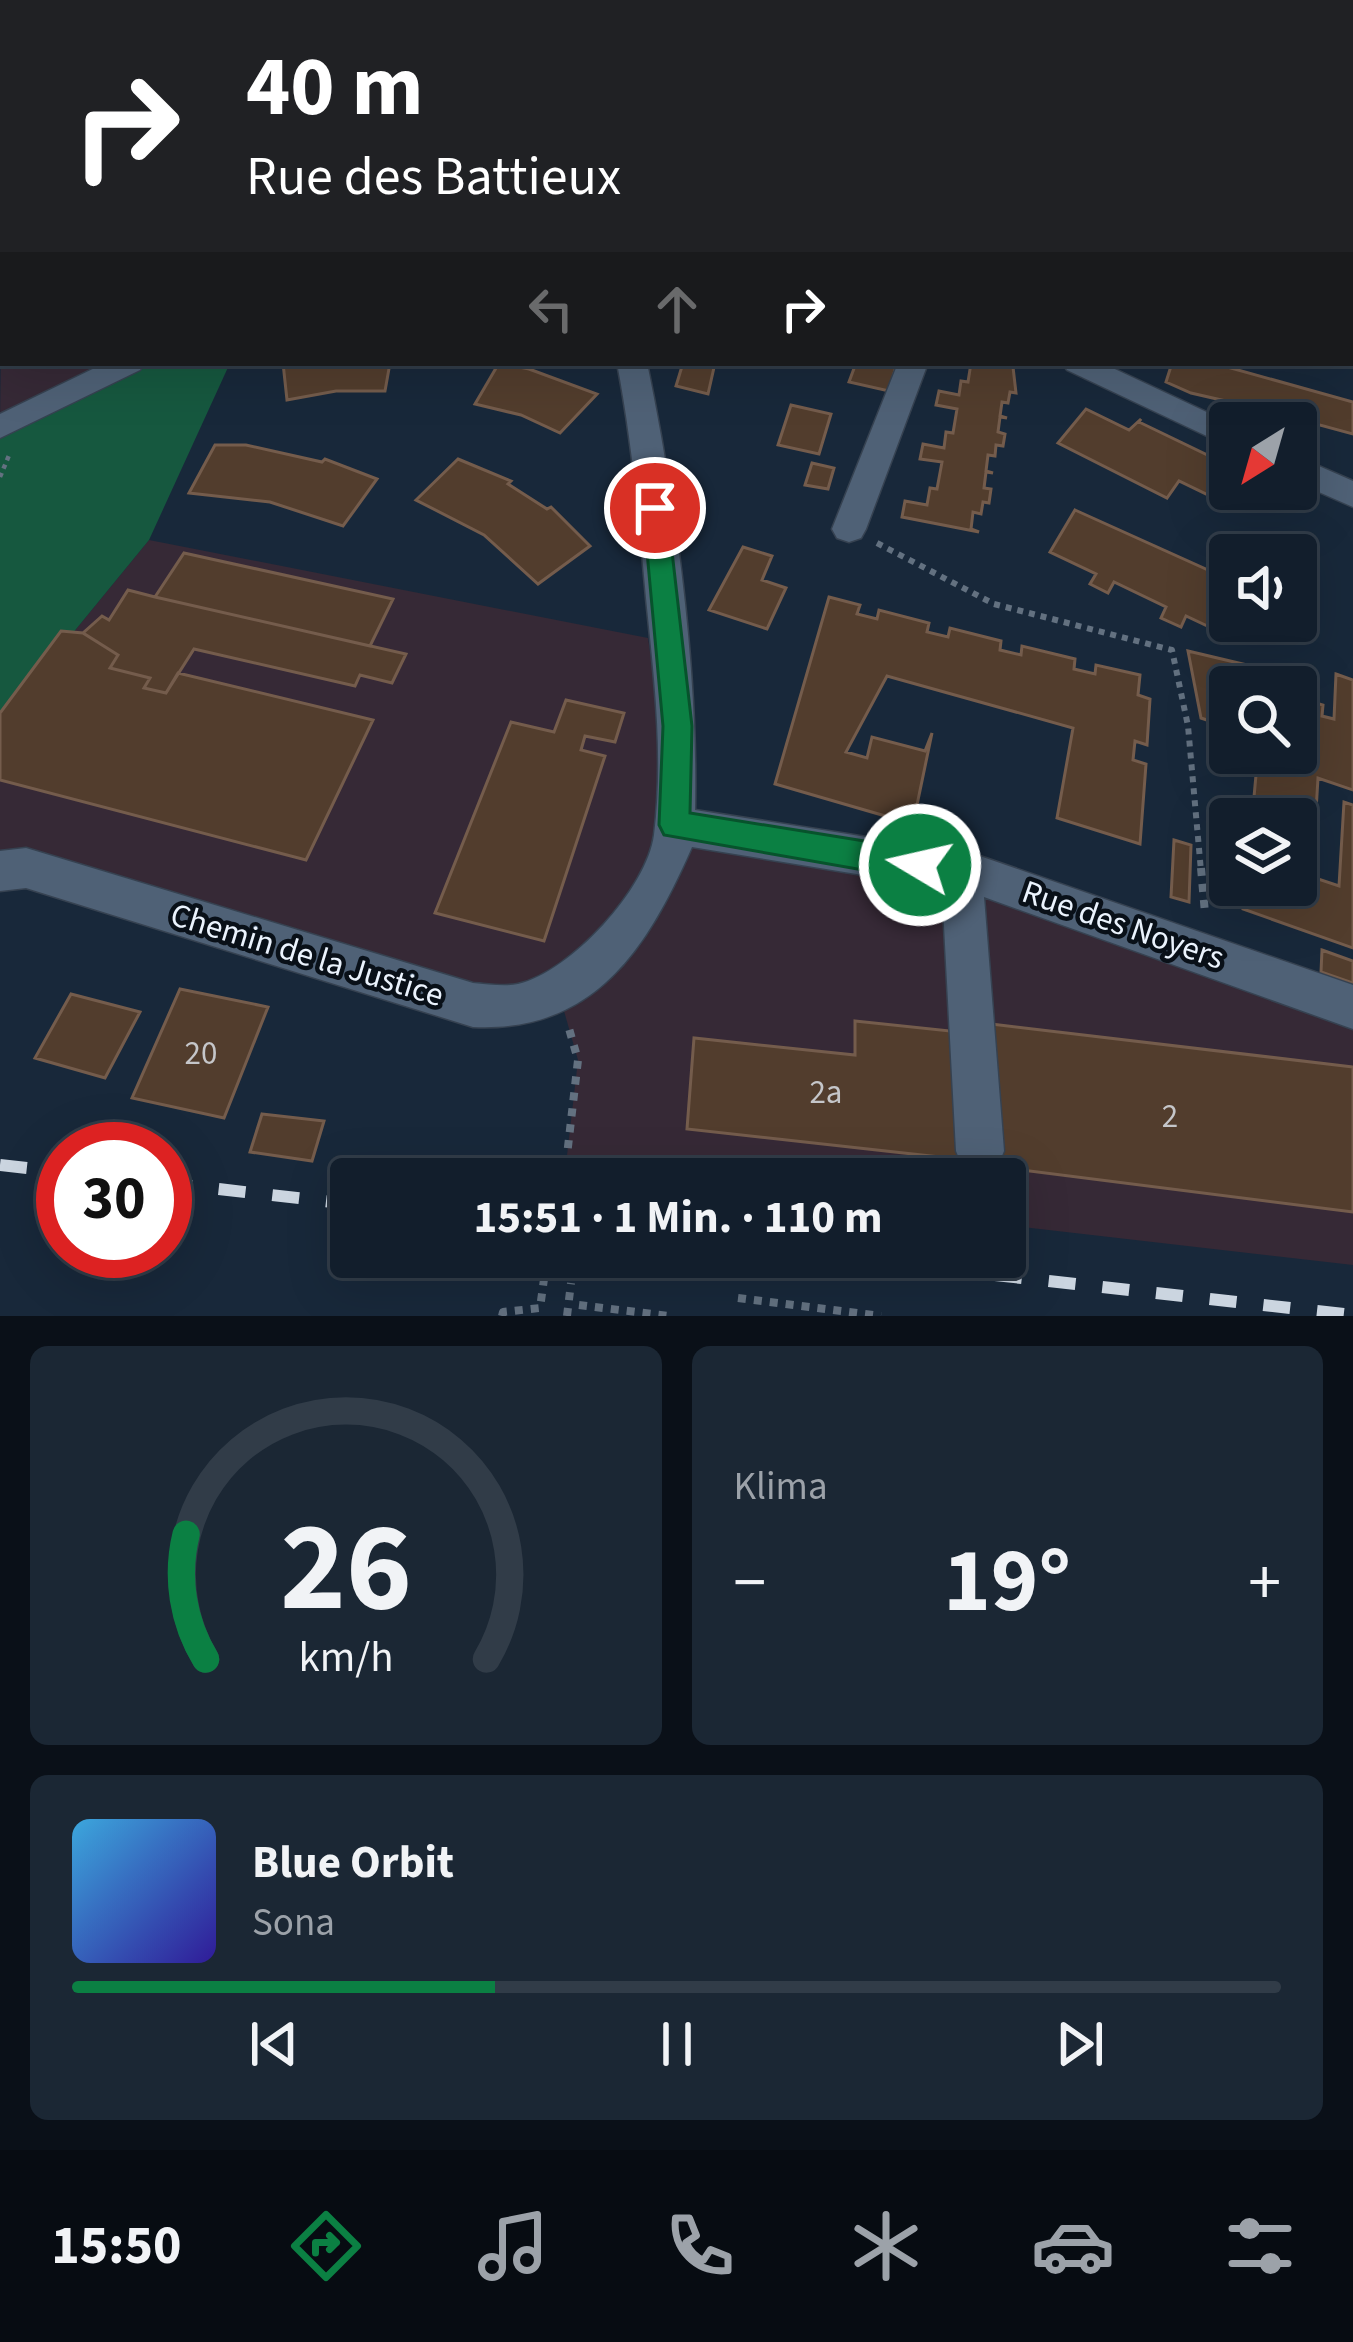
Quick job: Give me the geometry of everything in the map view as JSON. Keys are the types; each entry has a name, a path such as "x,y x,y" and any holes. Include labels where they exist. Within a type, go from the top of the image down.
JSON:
{"street":[{"path":"0,427 124,366"},
{"name":"Chemin de la Justice","path":"0,871 26,868 473,1005 516,1007 558,990 607,956 644,906 674,841 678,726 652,488 632,366"},
{"path":"849,529 912,366"},
{"path":"1083,366 1209,426"},
{"path":"1317,477 1353,495"},
{"name":"Rue des Noyers","path":"674,825 961,872 1353,1006"},
{"path":"961,872 980,1151"}],"path":[{"path":"849,529 994,604 1172,650 1188,726 1206,952"},
{"path":"558,990 578,1060 567,1158"},
{"path":"502,1316 503,1312 540,1308 544,1279"},
{"path":"566,1316 571,1283"},
{"path":"738,1298 799,1311 881,1316"},
{"path":"579,1306 669,1316"}],"shaded area":[{"path":"1,366 137,366 0,426"},
{"path":"149,540 648,638 675,825 974,874 1353,1007 1353,1265 1026,1227 1026,1158 567,1158 578,1060 558,990 516,1007 0,869 0,722"}],"green space":[{"path":"137,366 229,366 149,540 0,722 0,426"}],"building":[{"path":"283,366 389,366 385,391 336,391 287,400"},
{"path":"497,366 529,369 597,394 560,433 521,415 475,404"},
{"path":"682,366 714,366 708,394 676,386"},
{"path":"855,366 896,366 889,391 849,382"},
{"path":"971,366 1020,367 1013,367 1016,393 1010,392 1008,403 1002,402 1000,416 1007,418 1000,417 998,432 1005,434 1003,446 996,445 995,456 988,455 986,471 993,473 986,472 984,488 991,489 989,503 983,502 981,514 973,512 971,529 979,532 902,517 905,501 927,505 930,488 937,489 942,462 920,459 923,444 944,448 946,432 953,433 957,409 936,405 939,391 959,395 961,381 968,382"},
{"path":"1171,366 1224,366 1353,402 1353,434 1317,424 1317,402 1230,402 1166,382"},
{"path":"791,405 831,414 819,454 778,445"},
{"path":"1086,409 1129,430 1141,419 1139,422 1209,456 1209,495 1179,481 1167,498 1058,443"},
{"path":"215,445 246,445 325,459 377,479 343,526 270,502 189,493"},
{"path":"458,459 511,481 508,484 547,509 551,507 590,546 538,584 484,535 416,500"},
{"path":"812,463 834,468 828,489 805,485"},
{"path":"1075,510 1209,571 1209,627 1186,616 1181,627 1161,618 1166,607 1114,582 1108,593 1090,584 1096,574 1050,552"},
{"path":"743,547 772,556 762,580 786,588 767,629 709,610"},
{"path":"184,553 393,599 370,646 155,597"},
{"path":"128,590 406,654 392,683 360,675 355,686 194,649 166,693 144,688 150,678 110,668 118,655 83,633 102,616 109,620"},
{"path":"829,597 860,605 857,614 877,619 879,610 929,623 927,632 948,637 950,628 1001,641 1000,650 1021,655 1022,646 1075,659 1074,669 1095,674 1096,665 1140,675 1138,695 1150,699 1147,745 1135,741 1133,760 1146,764 1140,844 1057,818 1073,728 887,676 846,752 867,758 872,737 925,751 932,733 913,824 775,784"},
{"path":"61,631 83,633 118,655 110,668 150,678 144,688 166,693 178,673 373,720 306,860 0,780 0,713"},
{"path":"1188,651 1251,666 1209,666 1209,721 1201,718"},
{"path":"1336,674 1353,680 1353,790 1318,778 1317,798 1254,798 1256,774 1317,774 1317,703 1323,705 1322,716 1334,719"},
{"path":"566,700 624,713 615,742 585,736 581,750 605,756 544,941 435,913 511,722 554,732"},
{"path":"1344,802 1353,805 1353,948 1243,909 1317,906 1317,879 1339,886"},
{"path":"1174,840 1191,845 1189,902 1171,897"},
{"path":"1322,950 1353,961 1353,983 1321,972"},
{"path":"180,989 268,1007 224,1118 132,1098"},
{"path":"71,994 140,1012 105,1078 35,1058"},
{"path":"855,1021 960,1032 967,1158 687,1129 694,1038 855,1055"},
{"path":"983,1023 1353,1067 1353,1212 1026,1171 1026,1158 990,1158"},
{"path":"262,1114 324,1121 312,1161 250,1152"}],"railway":[{"path":"0,1165 36,1169"},
{"path":"192,1186 330,1202"},
{"path":"1022,1278 1353,1315"}],"route":[{"path":"655,508 678,726 674,825 920,865"}]}
